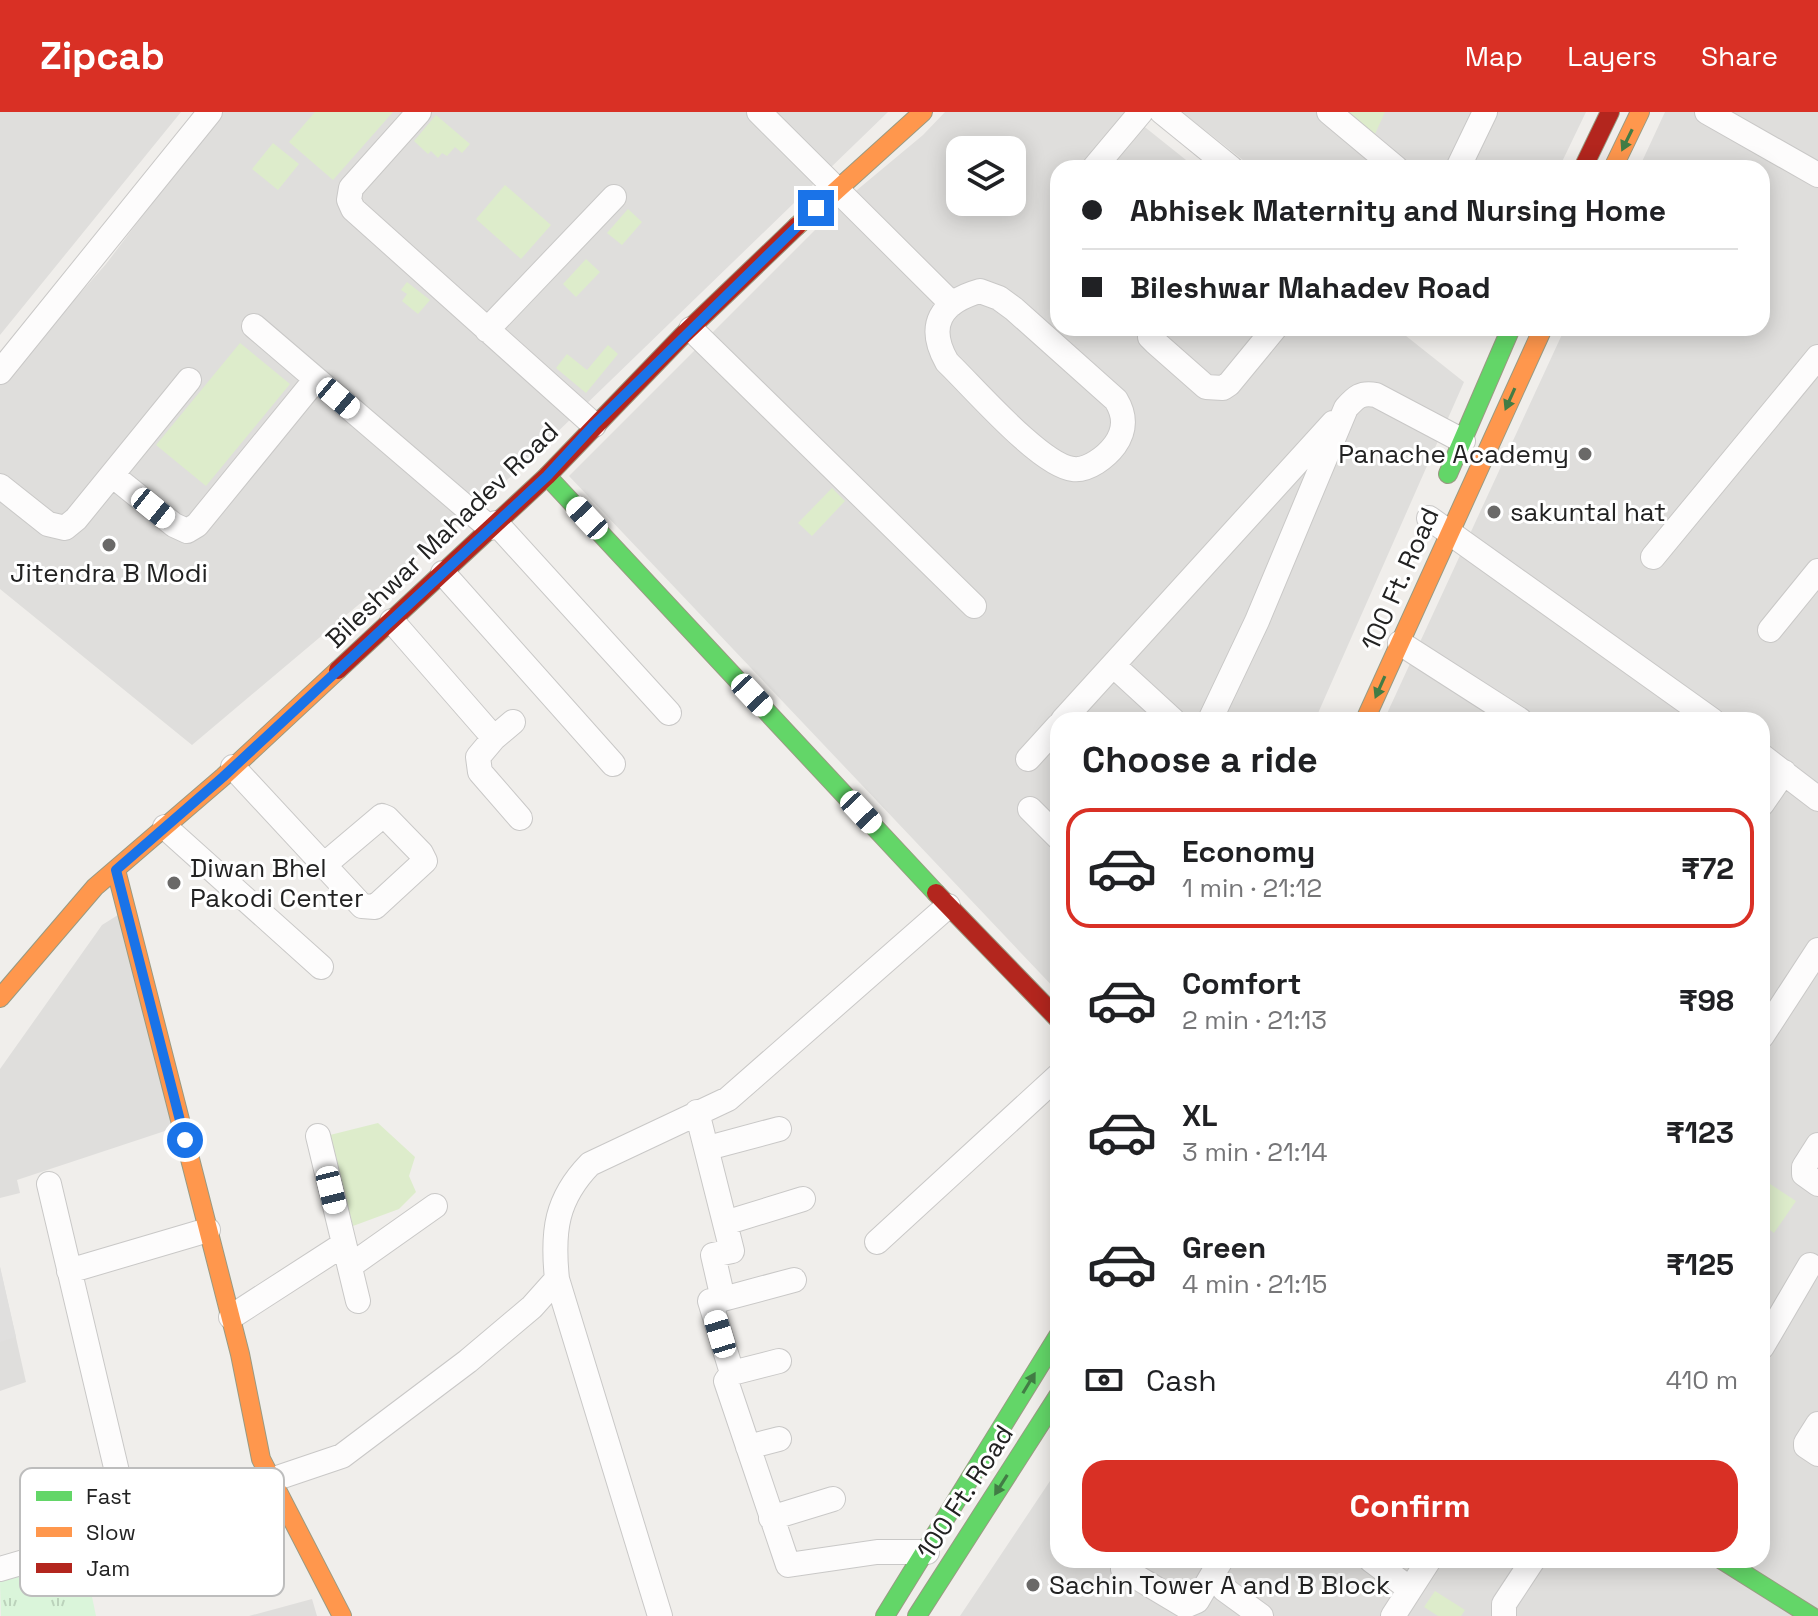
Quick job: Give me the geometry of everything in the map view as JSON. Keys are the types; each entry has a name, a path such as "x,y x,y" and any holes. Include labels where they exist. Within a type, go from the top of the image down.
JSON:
{"street":[{"path":"0,372 210,112"},
{"path":"419,112 351,188 349,200 353,209 594,425"},
{"path":"759,112 952,304"},
{"name":"Bileshwar Mahadev Road","path":"0,998 95,887 233,767 547,476 594,425 836,188 923,112"},
{"path":"1101,160 1141,112"},
{"path":"1162,112 1221,160"},
{"path":"1329,112 1386,160"},
{"path":"1462,160 1485,112"},
{"path":"1587,160 1610,112"},
{"path":"1617,160 1640,112"},
{"path":"1707,112 1818,175"},
{"path":"487,330 614,197"},
{"path":"980,291 999,298 1014,309 1116,400 1124,413 1123,429 1115,445 1093,465 1081,469 1062,467 1039,453 947,362 939,348 936,329 941,315 952,304 967,294 980,291"},
{"path":"254,326 493,525 669,713"},
{"path":"691,329 974,606"},
{"path":"1150,336 1206,387 1215,389 1229,384 1268,336"},
{"path":"1508,336 1432,512 1450,531 1701,712"},
{"name":"100 Ft. Road","path":"1369,712 1539,336"},
{"path":"1653,557 1818,357"},
{"path":"112,475 174,525 187,531 197,525 316,379"},
{"path":"0,486 48,524 65,528 76,519 189,380"},
{"path":"1070,712 1356,397 1367,393 1376,395 1463,441"},
{"path":"1214,712 1257,621 1346,408"},
{"path":"547,476 948,906 1050,1011"},
{"path":"1770,630 1818,571"},
{"path":"443,573 613,764"},
{"path":"392,621 494,738"},
{"path":"1400,643 1487,710"},
{"path":"1113,665 1164,712"},
{"path":"513,722 478,757 480,772 520,818"},
{"path":"1028,759 1050,735"},
{"path":"1770,762 1818,799"},
{"path":"233,767 324,865"},
{"path":"1770,792 1784,772"},
{"path":"1030,809 1050,829"},
{"path":"165,827 321,967"},
{"path":"116,870 231,1317 265,1468"},
{"path":"660,1616 557,1279 555,1251 563,1199 590,1164 728,1099 948,906"},
{"path":"1770,1024 1818,950"},
{"path":"877,1242 1050,1083"},
{"path":"697,1112 732,1251 713,1255 723,1299"},
{"path":"708,1148 779,1129"},
{"path":"318,1136 358,1301"},
{"path":"1818,1145 1804,1167 1804,1174 1818,1184"},
{"path":"49,1184 116,1468"},
{"path":"725,1223 803,1199"},
{"path":"231,1317 435,1206"},
{"path":"69,1271 208,1230"},
{"path":"1770,1333 1810,1265"},
{"path":"284,1476 342,1456 468,1361 532,1307 557,1279"},
{"path":"732,1373 710,1301 794,1280"},
{"path":"885,1616 1050,1349"},
{"path":"779,1361 732,1373 726,1381 788,1565 877,1552 927,1552"},
{"name":"100 Ft. Road","path":"917,1616 1050,1408"},
{"path":"1818,1424 1806,1446 1818,1454"},
{"path":"748,1447 779,1439"},
{"path":"771,1518 833,1499"},
{"path":"284,1505 342,1616"},
{"path":"0,1569 20,1563"},
{"path":"1123,1569 1185,1606 1197,1601 1216,1568"},
{"path":"1382,1568 1410,1589"},
{"path":"1393,1616 1424,1568"},
{"path":"1504,1616 1504,1604 1528,1568"},
{"path":"1732,1568 1779,1608 1811,1616 1818,1607"},
{"path":"1224,1589 1261,1616"}],"shaded area":[{"path":"0,112 181,112 0,335"},
{"path":"221,112 888,112 515,473 192,745 0,589 0,384 106,264"},
{"path":"945,112 1126,112 1186,160 1050,160 1050,336 1406,336 1464,382 1319,712 1050,712 1050,984 569,476 845,200 923,135"},
{"path":"1182,112 1586,112 1563,160 1243,160"},
{"path":"1665,112 1818,112 1818,1616 960,1616 1050,1481 1050,1568 1770,1568 1770,712 1388,712 1561,336 1770,336 1770,160 1643,160"},
{"path":"118,915 174,1128 17,1180 20,1193 0,1198 0,1069 102,925"},
{"path":"0,1267 26,1382 0,1391"},
{"path":"0,1267 16,1337 0,1342"},
{"path":"312,1599 317,1616 249,1616"}],"green space":[{"path":"315,112 393,112 333,180 289,142"},
{"path":"1333,112 1385,112 1375,134"},
{"path":"436,115 470,144 462,153 455,147 447,156 442,153 438,158 431,151 428,154 414,141"},
{"path":"273,143 299,164 278,190 252,169"},
{"path":"505,185 551,225 521,259 476,219"},
{"path":"628,209 642,222 622,245 607,233"},
{"path":"586,259 600,272 576,297 563,284"},
{"path":"407,282 430,300 418,314 402,301 407,294 401,290"},
{"path":"240,343 290,384 206,486 156,445"},
{"path":"608,345 618,354 586,393 556,368 567,354 587,370"},
{"path":"832,488 845,501 812,536 798,523"},
{"path":"378,1123 415,1157 409,1176 416,1192 399,1209 353,1226 330,1135"},
{"path":"1770,1184 1796,1201 1774,1233 1770,1230"},
{"path":"20,1576 20,1596 92,1596 96,1616 1,1616 0,1582"},
{"path":"1435,1591 1465,1610 1461,1616 1438,1616 1424,1607"}],"traffic: fast":[{"path":"1448,474 1508,336"},
{"path":"547,476 936,893"},
{"path":"885,1616 1050,1349"},
{"path":"917,1616 1050,1408"},
{"path":"1735,1568 1811,1616"}],"traffic: slow":[{"path":"797,226 923,112"},
{"path":"1617,160 1640,112"},
{"path":"1369,712 1539,336"},
{"path":"0,998 95,887 223,777 338,670"},
{"path":"116,870 240,1354 261,1459 266,1468"},
{"path":"284,1504 342,1616"}],"traffic: jam":[{"path":"1587,160 1610,112"},
{"path":"338,670 547,476 683,335 797,226"},
{"path":"936,893 1050,1011"}],"place":[{"name":"Panache Academy","path":"1585,454"},
{"name":"sakuntal hat","path":"1494,512"},
{"name":"Jitendra B Modi","path":"109,545"},
{"name":"Diwan Bhel Pakodi Center","path":"174,883"},
{"name":"Sachin Tower A and B Block","path":"1033,1585"}],"route":[{"path":"185,1140 116,870 223,777 547,476 594,425 816,208"}]}
